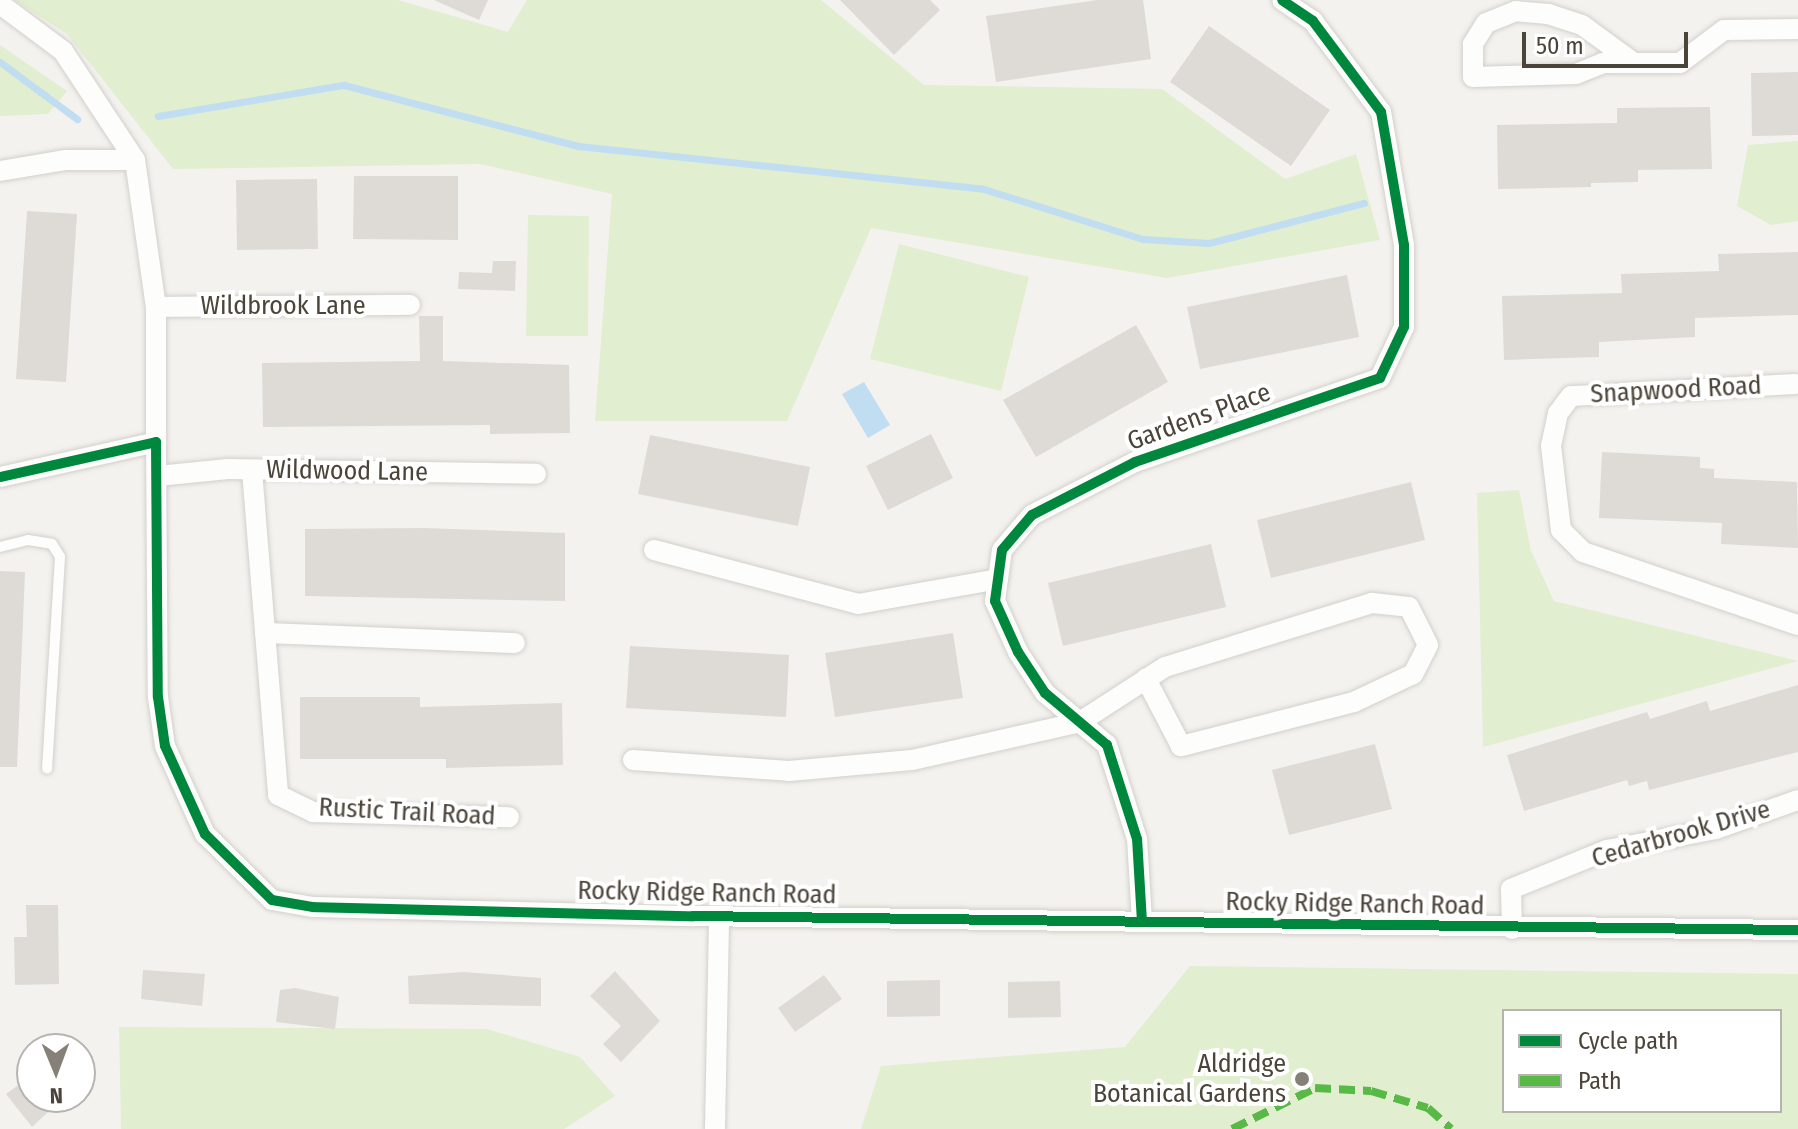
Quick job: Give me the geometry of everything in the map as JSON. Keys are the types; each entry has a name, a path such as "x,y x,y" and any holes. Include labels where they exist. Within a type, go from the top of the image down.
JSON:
{"street":[{"name":"Gardens Place","path":"1142,922 1137,839 1107,745 1045,693 1018,652 995,601 1002,550 1032,515 1135,462 1380,378 1404,327 1404,245 1381,112 1313,21 1282,0"},
{"path":"0,4 63,51 135,160"},
{"path":"1634,63 1582,25 1548,14 1516,11 1486,23 1473,44 1473,77 1576,74 1603,63 1634,63 1680,63 1724,30 1798,29"},
{"path":"0,171 66,160 135,160"},
{"name":"Rocky Ridge Ranch Road","path":"135,160 156,307 158,683 165,746 205,834 272,900 313,907 719,916 1512,929 1798,930"},
{"name":"Wildbrook Lane","path":"156,307 410,305"},
{"name":"Snapwood Road","path":"1795,384 1571,396 1558,413 1551,446 1561,530 1583,552 1798,625"},
{"path":"0,477 156,442"},
{"name":"Wildwood Lane","path":"158,476 252,470 536,474"},
{"name":"Rustic Trail Road","path":"252,470 278,795 313,812 509,817"},
{"path":"654,550 858,604 998,579"},
{"path":"633,760 789,771 912,760 1080,722 1146,679 1266,631 1372,603 1409,607 1428,645 1413,674 1354,702 1181,746 1146,679"},
{"path":"265,633 515,643"},
{"name":"Cedarbrook Drive","path":"1512,929 1511,889 1607,850 1716,829 1798,800"},
{"path":"715,1129 719,916"}],"lane":[{"path":"0,547 28,540 52,544 60,557 47,769"}],"green space":[{"path":"14,0 398,0 508,32 527,0 821,0 924,85 1162,89 1285,179 1356,154 1380,240 1167,278 871,228 787,421 595,421 612,194 480,164 173,169 67,34"},
{"path":"0,45 67,91 48,114 0,116"},
{"path":"1798,141 1798,221 1771,225 1737,206 1748,145"},
{"path":"528,215 589,216 588,336 526,336"},
{"path":"899,244 1029,277 1001,391 870,359"},
{"path":"1519,490 1531,551 1554,601 1798,661 1483,747 1477,493"},
{"name":"Aldridge Botanical Gardens","path":"1190,966 1798,974 1798,1129 861,1129 881,1066 1125,1047"},
{"path":"119,1027 487,1029 580,1057 615,1096 564,1129 121,1129"}],"water":[{"path":"864,382 890,425 868,438 842,394"}],"building":[{"path":"434,0 488,0 479,20"},
{"path":"840,0 930,0 940,10 894,55"},
{"path":"1097,0 1143,0 1151,59 996,82 986,16"},
{"path":"1209,26 1330,110 1291,166 1170,82"},
{"path":"1798,72 1798,135 1752,136 1751,73"},
{"path":"1710,107 1712,169 1638,170 1638,182 1591,183 1591,187 1498,189 1497,125 1617,123 1617,108"},
{"path":"354,176 458,176 458,240 353,239"},
{"path":"317,179 318,249 237,250 236,180"},
{"path":"27,211 77,214 66,382 16,379"},
{"path":"1798,252 1798,315 1695,318 1695,337 1599,342 1599,357 1504,360 1502,296 1622,293 1621,274 1719,271 1718,254"},
{"path":"493,261 516,261 515,291 458,289 459,272 492,273"},
{"path":"1347,275 1359,337 1200,369 1187,307"},
{"path":"419,316 443,316 443,361 569,365 570,433 490,434 490,425 263,427 262,363 420,361"},
{"path":"1136,325 1168,382 1036,457 1003,400"},
{"path":"931,434 953,478 888,510 866,466"},
{"path":"650,435 810,467 798,526 638,494"},
{"path":"1602,452 1700,457 1700,468 1714,469 1714,478 1797,482 1798,548 1721,544 1722,523 1599,518"},
{"path":"1411,482 1425,540 1271,578 1257,520"},
{"path":"424,528 565,533 565,601 305,596 305,529"},
{"path":"1211,544 1226,607 1063,646 1048,583"},
{"path":"0,571 25,572 17,767 0,767"},
{"path":"953,633 963,698 835,717 825,653"},
{"path":"630,646 789,655 786,717 626,708"},
{"path":"1798,685 1798,752 1649,790 1647,781 1629,786 1627,780 1524,811 1507,755 1647,712 1650,719 1707,701 1710,711"},
{"path":"300,697 420,697 420,707 562,703 563,765 446,768 446,759 300,759"},
{"path":"1375,744 1392,809 1289,835 1272,770"},
{"path":"26,905 58,905 59,984 15,985 14,937 27,937"},
{"path":"143,970 205,974 202,1006 141,999"},
{"path":"615,971 660,1021 621,1062 603,1044 621,1026 590,996"},
{"path":"463,972 541,978 541,1006 409,1004 408,976"},
{"path":"824,975 842,999 795,1032 778,1008"},
{"path":"940,980 940,1016 887,1017 887,981"},
{"path":"1060,981 1061,1017 1008,1018 1008,982"},
{"path":"295,988 339,997 335,1029 276,1022 280,990"},
{"path":"16,1087 16,1107 6,1094"},
{"path":"21,1113 47,1113 32,1127"}],"waterway":[{"path":"0,62 77,119"},
{"path":"158,116 344,85 578,146 984,189 1143,239 1209,243 1364,203"}],"marked path":[{"path":"1232,1129 1315,1088 1371,1091 1428,1108 1451,1129"}],"cycle path":[{"path":"1142,922 1137,839 1107,745 1045,693 1018,652 995,601 1002,550 1032,515 1135,462 1380,378 1404,327 1404,245 1381,112 1313,21 1282,0"},
{"path":"0,477 156,442 158,697 165,746 205,834 272,900 313,907 693,916 1798,930"}],"place":[{"name":"Aldridge Botanical Gardens","path":"1302,1079"}]}
